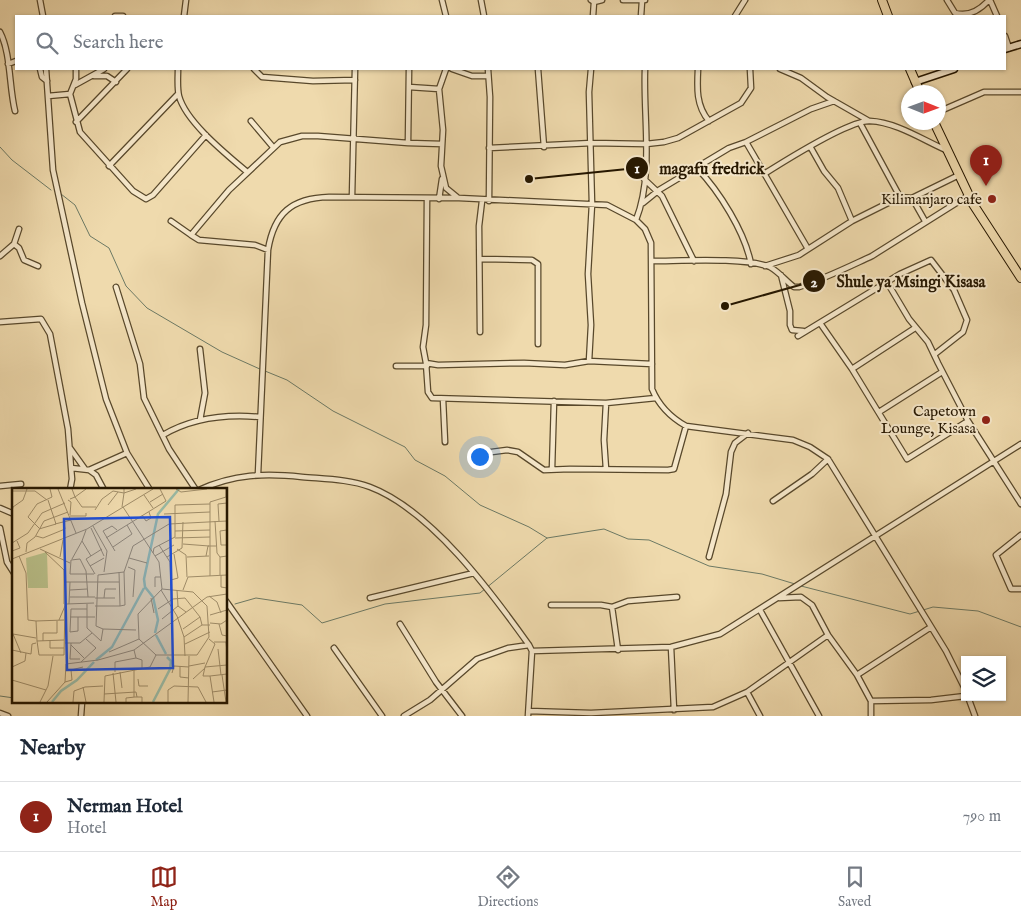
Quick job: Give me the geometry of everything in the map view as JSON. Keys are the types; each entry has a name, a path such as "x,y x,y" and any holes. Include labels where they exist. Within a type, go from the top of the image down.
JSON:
{"highway":[{"path":"882,0 888,15"},
{"path":"910,70 916,85"},
{"path":"938,130 969,195 1021,278"}],"street":[{"path":"40,0 43,15"},
{"path":"184,15 186,0"},
{"path":"442,0 446,15"},
{"path":"481,0 484,15"},
{"path":"593,15 592,1 602,0"},
{"path":"623,0 643,0 642,15"},
{"path":"736,15 745,0"},
{"path":"947,0 955,13 964,15 976,11 990,0 997,15"},
{"path":"0,32 8,64 10,92 15,111"},
{"path":"1007,49 1021,44"},
{"path":"8,64 15,61"},
{"path":"40,70 42,77 47,81"},
{"path":"46,70 53,170 62,219 106,399 127,453 149,488"},
{"path":"76,70 75,85 70,94 80,132 133,191 149,198 206,135"},
{"path":"75,85 102,70"},
{"path":"76,122 126,70"},
{"path":"178,70 178,94 182,104 206,135 246,171"},
{"path":"255,70 262,77 313,81 355,80"},
{"path":"352,197 355,70"},
{"path":"408,142 409,70"},
{"path":"439,199 442,178 440,89 446,70"},
{"path":"455,70 472,76 487,76"},
{"path":"488,70 490,97 489,201"},
{"path":"538,70 544,146"},
{"path":"589,361 591,325 588,274 592,204 592,143 589,92 591,70"},
{"path":"636,220 643,203 646,144 645,70"},
{"path":"698,70 697,97 702,113 709,121"},
{"path":"489,148 592,143 646,144 678,138 746,98 752,82 750,70"},
{"path":"782,70 801,78 834,101 869,121 896,128 947,150"},
{"path":"915,82 951,70"},
{"path":"93,76 102,75 116,82"},
{"path":"409,87 440,89"},
{"path":"946,108 973,95 984,92 1021,92"},
{"path":"48,96 70,94"},
{"path":"109,166 178,94"},
{"path":"643,203 659,190 729,148 746,142 811,109 834,101"},
{"path":"251,121 273,147"},
{"path":"764,174 828,137 869,121"},
{"path":"860,123 900,197"},
{"path":"191,235 198,224 216,207 229,190 238,183 246,171 280,142 302,136 442,144"},
{"path":"746,142 808,248"},
{"path":"811,148 824,171 838,188 852,221"},
{"path":"697,168 710,182 733,220 749,254 751,264"},
{"path":"765,266 799,255 852,221 900,197 912,198 959,175"},
{"path":"442,178 446,188 459,198"},
{"path":"644,179 659,190 694,261"},
{"path":"652,261 694,261 765,266 780,274 794,287 799,288 830,277 854,263 872,256 969,195"},
{"path":"258,474 261,378 270,234 276,222 294,204 311,197 352,197 459,198 482,201 607,205 636,220 645,228 651,243 652,389 656,398 672,418 686,426 798,441 828,459 931,627 961,682"},
{"path":"912,198 925,221"},
{"path":"427,199 426,325 423,347 429,396 606,403 656,398"},
{"path":"480,332 481,259 479,226 482,201"},
{"path":"170,221 199,240 256,245 268,250"},
{"path":"0,256 14,244 20,229"},
{"path":"14,244 19,248 24,260 38,266"},
{"path":"481,259 532,260 538,264 538,344"},
{"path":"798,336 886,282 931,260 954,290 967,315 967,324 963,332 935,354"},
{"path":"780,274 790,311 792,330 804,331"},
{"path":"886,282 915,328 935,354 942,372 968,421 993,462 1012,487 1021,504"},
{"path":"116,287 140,364 144,398 169,449 196,488"},
{"path":"0,322 41,319 45,324 53,347 70,447 72,479 70,488"},
{"path":"820,323 852,369 907,458 968,421"},
{"path":"852,369 915,328"},
{"path":"200,349 205,393 200,420"},
{"path":"396,366 524,362 565,365 589,361 652,364"},
{"path":"879,412 942,372"},
{"path":"443,398 445,442"},
{"path":"552,469 554,401"},
{"path":"606,403 604,440 606,469"},
{"path":"163,435 200,420 236,416 260,417"},
{"path":"484,453 507,450 518,452 538,468 544,470 674,469 686,426"},
{"path":"709,557 726,494 731,452 735,443 748,433"},
{"path":"407,715 430,700 441,689 460,676 477,659 508,648 618,650 671,647 720,634 877,537 1021,444"},
{"path":"70,447 87,470"},
{"path":"87,470 127,453"},
{"path":"773,501 790,491 828,459"},
{"path":"71,468 87,470 96,475 103,488"},
{"path":"202,488 221,480 258,474 337,480 369,486 396,500 420,516 474,573 531,648 529,714 591,715 713,707 747,692 828,635"},
{"path":"0,486 21,484"},
{"path":"0,508 12,513"},
{"path":"0,528 7,562 12,570"},
{"path":"1021,536 996,555 1011,589 1021,589"},
{"path":"370,598 474,573"},
{"path":"551,605 601,604 612,607 628,601 677,597"},
{"path":"778,598 799,597 806,599 812,605 828,635 857,676 870,701 871,716"},
{"path":"228,604 307,716"},
{"path":"612,607 618,650"},
{"path":"760,610 819,716"},
{"path":"400,624 441,689 462,716"},
{"path":"857,676 931,627"},
{"path":"671,647 674,710"},
{"path":"334,648 382,716"},
{"path":"747,692 760,716"},
{"path":"870,701 931,700 961,696"},
{"path":"969,701 975,716"},
{"path":"0,713 8,716"}],"waterway":[{"path":"0,147 12,160 51,190"},
{"path":"61,194 75,205 90,236 109,248 126,286 147,308 222,352 262,370"},
{"path":"265,371 287,380 333,411 405,447 415,460 445,476 480,505 529,527 547,538"},
{"path":"235,604 256,598 302,605 322,623 385,604 480,593 547,538 604,529 628,539 649,540 709,566 762,574 795,584"},
{"path":"801,586 910,614 933,607 978,611 1021,627"},
{"path":"0,696 12,698"}],"place":[{"name":"magafu fredrick","path":"529,179"},
{"name":"Nerman Hotel","path":"986,186"},
{"name":"Kilimanjaro cafe","path":"992,199"},
{"name":"Shule ya Msingi Kisasa","path":"725,306"},
{"name":"Capetown Lounge, Kisasa","path":"986,420"}]}
